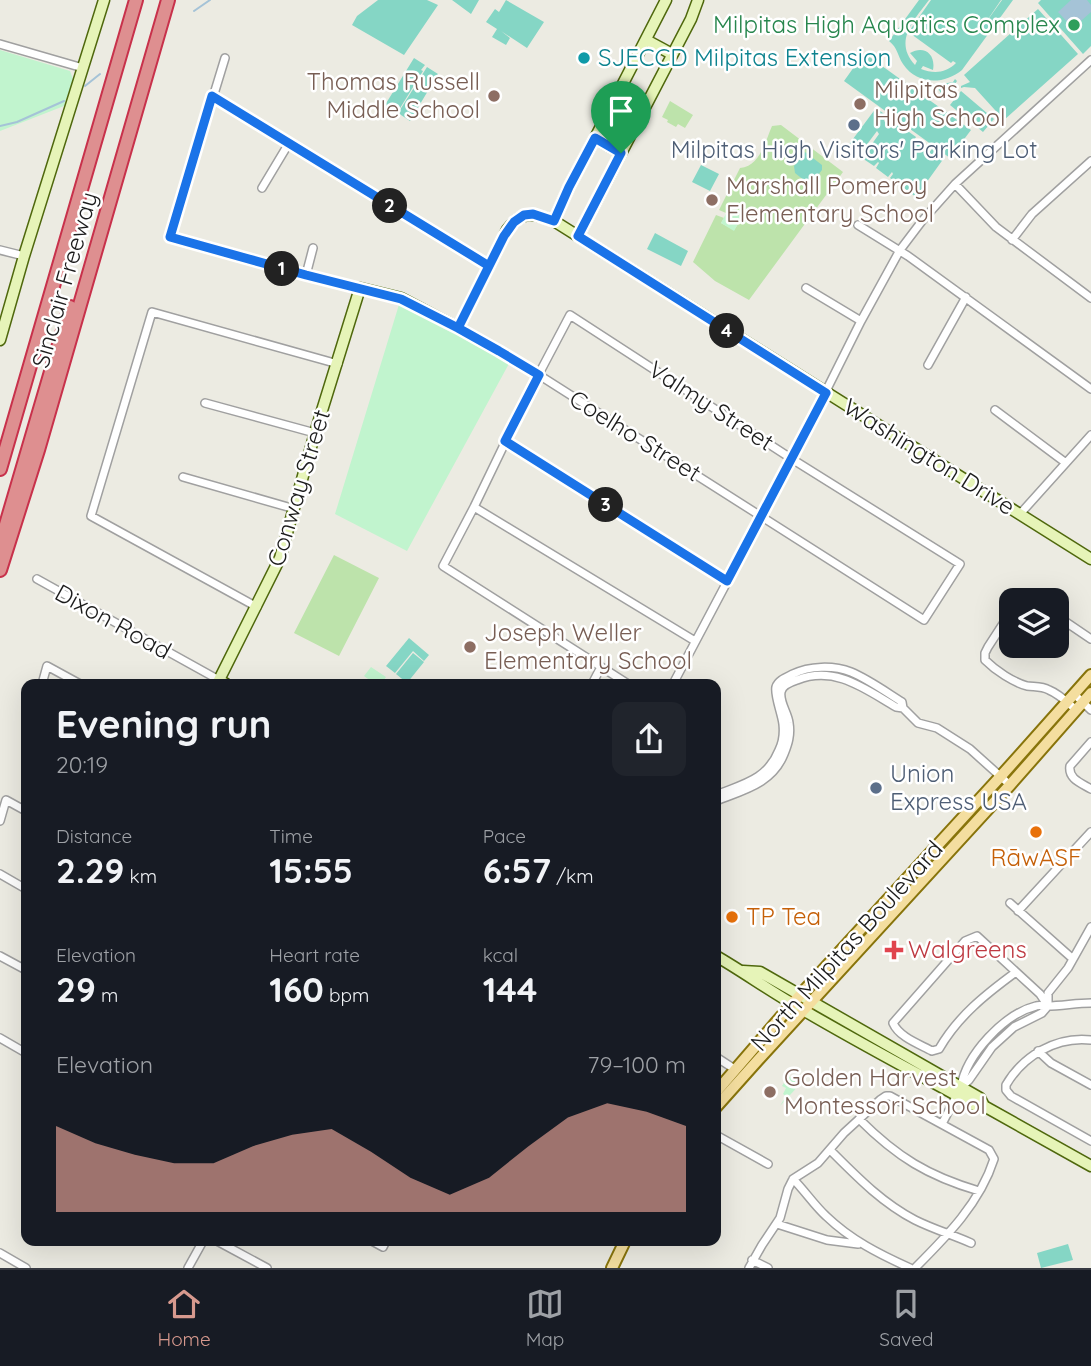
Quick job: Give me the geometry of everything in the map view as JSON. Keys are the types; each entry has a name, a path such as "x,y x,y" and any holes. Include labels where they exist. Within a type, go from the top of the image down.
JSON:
{"highway":[{"name":"Sinclair Freeway","path":"0,468 136,0"},
{"path":"0,545 159,0"},
{"name":"Sinclair Freeway","path":"0,570 38,450 167,0"}],"main road":[{"name":"North Milpitas Boulevard","path":"721,1086 792,1004 1080,702 1091,675"},
{"name":"North Milpitas Boulevard","path":"721,1101 1005,780"},
{"path":"612,1268 623,1246"}],"street":[{"path":"0,340 104,0"},
{"path":"458,328 504,236 516,220 533,214 554,221 666,0"},
{"path":"578,236 691,19 698,0"},
{"path":"646,40 672,54"},
{"path":"0,44 83,68"},
{"path":"225,58 212,96 489,266"},
{"path":"676,679 900,250 925,216 955,184 1091,60"},
{"name":"Coelho Street","path":"212,96 170,237 401,299 539,375 925,620"},
{"path":"595,138 621,153"},
{"path":"262,188 289,143"},
{"path":"1012,240 1032,214 1091,161"},
{"path":"955,184 996,228 1091,298"},
{"name":"Washington Drive","path":"554,221 1091,559"},
{"path":"858,225 900,250 1091,388"},
{"path":"306,275 313,248"},
{"path":"0,250 24,256"},
{"name":"Conway Street","path":"224,679 280,558 360,288"},
{"path":"806,288 861,321"},
{"path":"928,365 966,297"},
{"path":"257,607 91,516 152,312 338,363"},
{"name":"Valmy Street","path":"539,375 570,315 960,564 925,620"},
{"path":"539,375 443,566 620,679"},
{"path":"205,403 315,433"},
{"path":"995,410 1066,463"},
{"path":"1020,514 1091,435"},
{"path":"505,441 727,581"},
{"path":"183,477 295,509"},
{"path":"474,507 695,641"},
{"name":"Dixon Road","path":"37,579 218,679"},
{"path":"1069,624 1091,639"},
{"path":"999,630 985,653 985,660 991,666 1019,683 1046,688 1080,702"},
{"path":"43,679 47,666 71,679"},
{"path":"595,679 601,667"},
{"path":"721,793 754,780 772,765 783,742 784,726 776,686 790,675 819,667 849,671 902,702 903,708 918,723 937,728 971,749 1005,780"},
{"path":"721,799 757,786 776,769 790,735 789,717 781,691 794,681 819,674 847,678 896,707 903,708"},
{"path":"1091,741 1070,766 1069,771 1072,777 1091,789"},
{"path":"0,821 6,800 21,808"},
{"path":"1018,911 1091,832"},
{"path":"0,874 21,886"},
{"path":"1010,903 1073,959"},
{"path":"1048,1006 1048,993 1088,940 1091,927"},
{"path":"1016,972 972,1006 939,1049 932,1051 895,1028 893,1023 970,937 977,936 1040,994 1048,1006"},
{"path":"0,956 21,967"},
{"path":"721,959 792,1004 807,1006 962,1084 980,1098 984,1106 1091,1166"},
{"path":"742,971 760,972 801,996 807,1006"},
{"path":"942,1124 979,1048 1009,1019 1037,1006 1091,1003"},
{"path":"0,1038 21,1050"},
{"path":"1091,1040 1067,1041 1038,1051 1006,1086 1011,1096 1091,1141"},
{"path":"1038,1051 1051,1063 1091,1085"},
{"path":"721,1060 736,1070"},
{"path":"768,1268 751,1264 777,1224 793,1179 818,1163 859,1119 886,1096 984,1148 994,1159 964,1217 912,1268 853,1240 825,1215 793,1179"},
{"path":"859,1119 904,1158 929,1173 979,1191"},
{"path":"721,1138 768,1164"},
{"path":"830,1150 887,1203 916,1220 971,1243"},
{"path":"777,1224 827,1240 862,1245"},
{"path":"188,1268 200,1246"},
{"path":"226,1246 267,1268"},
{"path":"0,1253 26,1268"}],"green space":[{"path":"0,50 70,71 73,79 64,106 0,131"},
{"path":"670,101 693,115 685,128 678,124 676,127 662,117"},
{"path":"781,125 843,172 749,300 715,281 693,262 716,215 724,218 721,223 734,230 740,221 729,208 726,213 719,210 740,168 757,158 772,126"},
{"path":"729,208 738,212 740,220 734,231 721,223"},
{"path":"401,298 512,358 407,551 335,514"},
{"path":"334,555 379,578 339,656 294,633"},
{"path":"371,667 386,677 368,679 364,676"},
{"path":"965,821 954,839 813,993 890,904"},
{"path":"788,1076 801,1083 780,1106 786,1096 783,1094 786,1088 782,1086"}],"shaded area":[{"path":"378,0 427,0 438,5 404,55 352,25 357,16"},
{"path":"452,0 479,0 471,14"},
{"path":"506,0 544,22 527,48 501,31 510,38 506,45 492,37 497,29 486,22 495,9 499,12"},
{"path":"919,0 929,0 908,31 906,48 915,65 917,61 910,53 920,50 928,52 933,59 933,70 923,66 921,69 935,72 944,71 956,63 951,63 911,34 910,30 931,0 1001,0 982,28 1002,0 1013,0 962,70 947,78 931,80 923,79 909,71 889,41"},
{"name":"Milpitas High Aquatics Complex","path":"1041,0 1091,0 1091,46 1083,54 1038,3"},
{"path":"1071,0 1087,0 1091,5 1091,12 1073,28 1058,12"},
{"path":"1038,9 1078,54 1004,120 975,88 961,88 970,82 964,75"},
{"path":"864,53 971,130 950,158 844,81"},
{"path":"414,58 425,65 397,113 385,105"},
{"path":"427,67 438,74 410,121 398,113"},
{"path":"955,79 957,81 951,99 942,94 937,85 953,82"},
{"path":"961,91 994,119 983,132 950,105"},
{"path":"876,108 887,116 884,121 887,123 891,118 902,127 899,132 905,129 916,137 913,142 918,139 930,147 927,152 932,149 944,158 916,197 904,188 906,182 902,187 890,178 892,172 888,177 876,168 878,162 874,166 862,158 879,134 877,131 859,155 847,147"},
{"path":"805,152 822,165 822,170 810,185 795,173 794,166"},
{"path":"701,165 719,174 710,191 692,182"},
{"path":"655,233 688,251 681,266 647,249"},
{"path":"409,638 429,655 424,661 413,651 395,673 386,666"},
{"path":"413,653 424,662 410,679 402,679 396,674"},
{"path":"1068,1244 1073,1260 1041,1268 1037,1253"}],"waterway":[{"path":"194,11 210,0"},
{"path":"85,86 100,74"},
{"path":"0,126 17,122 64,101"}],"place":[{"name":"Milpitas High Aquatics Complex","path":"1074,25"},
{"name":"SJECCD Milpitas Extension","path":"584,58"},
{"name":"Thomas Russell Middle School","path":"494,96"},
{"name":"Milpitas High School","path":"860,104"},
{"name":"Milpitas High Visitors' Parking Lot","path":"854,125"},
{"name":"Marshall Pomeroy Elementary School","path":"712,200"},
{"name":"Joseph Weller Elementary School","path":"470,647"},
{"name":"Union Express USA","path":"876,788"},
{"name":"RāwASF","path":"1036,832"},
{"name":"TP Tea","path":"732,917"},
{"name":"Walgreens","path":"894,950"},
{"name":"Golden Harvest Montessori School","path":"770,1092"}],"route":[{"path":"621,153 578,236 826,393 727,581 505,441 539,375 458,328 462,319 489,266 212,96 170,237 401,299 458,328 489,266 504,236 514,222 524,215 533,214 554,221 595,138 621,153"}]}
